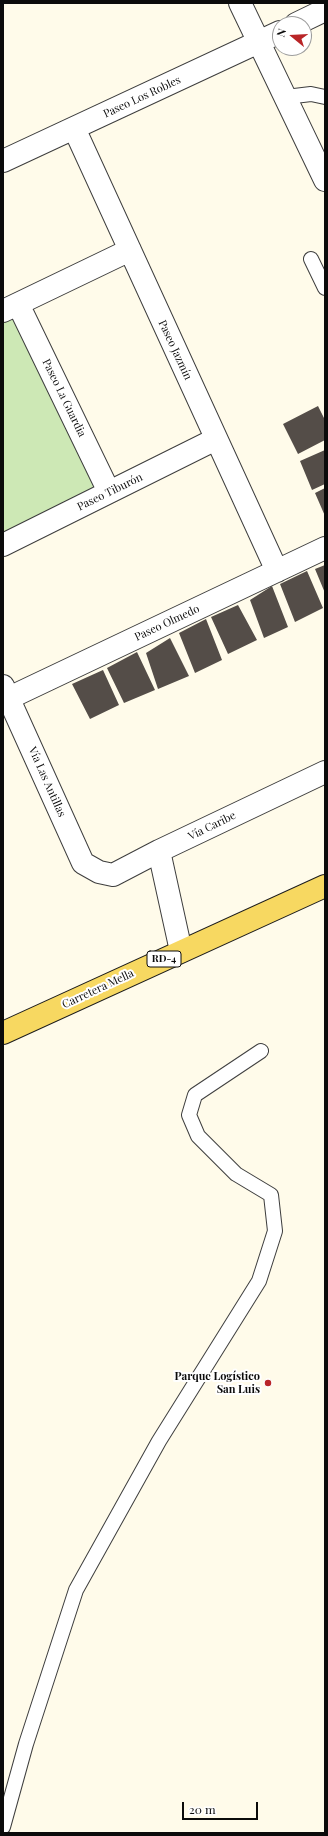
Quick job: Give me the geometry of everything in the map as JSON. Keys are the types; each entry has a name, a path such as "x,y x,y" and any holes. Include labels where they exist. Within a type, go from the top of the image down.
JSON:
{"main road":[{"name":"Carretera Mella","path":"3,1033 325,886"}],"street":[{"path":"240,3 325,180"},
{"path":"312,16 325,10"},
{"name":"Paseo Los Robles","path":"3,162 272,36"},
{"name":"Paseo Jazmín","path":"74,128 277,571"},
{"path":"10,308 130,250"},
{"name":"Paseo La Guardia","path":"10,308 109,492"},
{"name":"Paseo Tiburón","path":"3,545 216,439"},
{"name":"Paseo Olmedo","path":"6,692 277,571 325,548"},
{"name":"Vía Las Antillas","path":"6,692 83,863 98,872"},
{"name":"Vía Caribe","path":"98,872 113,875 159,851 325,772"},
{"path":"159,851 181,951"}],"lane":[{"path":"286,97 311,94 325,96"},
{"path":"311,259 325,288"},
{"path":"3,1827 26,1744 76,1590 159,1441 259,1281 275,1232 271,1195 236,1174 198,1136 189,1115 195,1095 260,1051"}],"green space":[{"path":"18,304 109,492 3,535 3,311"}],"building":[{"path":"318,406 325,420 325,440 298,454 283,424"},
{"path":"325,450 325,484 312,490 300,461"},
{"path":"325,488 325,516 315,493"},
{"path":"325,565 325,593 315,569"},
{"path":"307,571 323,608 295,622 280,584"},
{"path":"272,586 288,627 264,638 250,600"},
{"path":"238,605 257,640 228,654 211,617"},
{"path":"206,619 222,660 195,673 179,633"},
{"path":"170,638 189,676 158,689 146,653"},
{"path":"137,652 155,690 124,703 107,668"},
{"path":"103,670 119,705 90,719 72,684"}],"place":[{"name":"Parque Logístico San Luis","path":"268,1383"}]}
